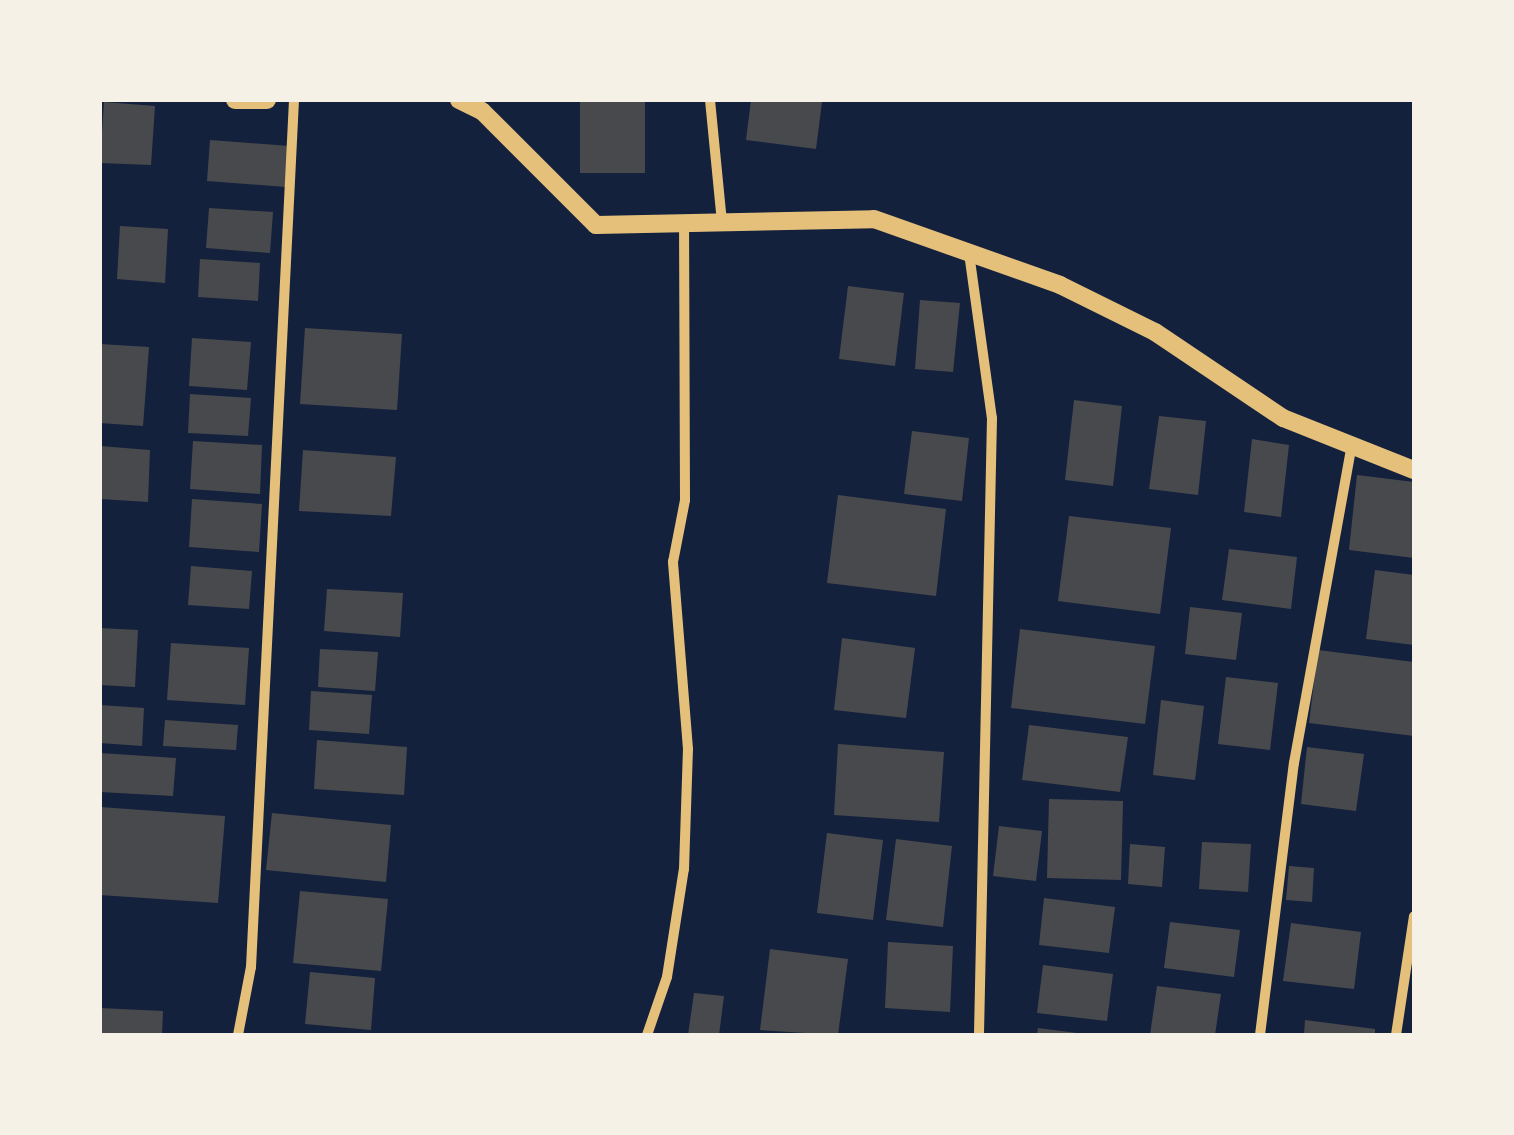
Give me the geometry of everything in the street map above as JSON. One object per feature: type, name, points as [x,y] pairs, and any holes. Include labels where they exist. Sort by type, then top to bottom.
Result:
[{"type":"street","points":[[235,100],[268,100]]},
{"type":"street","points":[[238,1035],[251,967],[294,100]]},
{"type":"street","points":[[460,100],[481,106],[596,225],[684,227],[722,222],[874,218],[968,250],[1155,332],[1283,418],[1414,470]]},
{"type":"street","points":[[710,100],[722,222]]},
{"type":"street","points":[[647,1035],[667,977],[684,869],[688,749],[674,562],[684,500],[684,227]]},
{"type":"street","points":[[968,250],[992,418],[978,1035]]},
{"type":"street","points":[[1260,1035],[1294,762],[1351,448]]},
{"type":"street","points":[[1396,1035],[1414,916]]},
{"type":"building","points":[[580,100],[645,100],[645,173],[580,173]]},
{"type":"building","points":[[751,100],[822,102],[816,149],[746,140]]},
{"type":"building","points":[[104,102],[155,106],[151,165],[100,163]]},
{"type":"building","points":[[210,140],[289,146],[286,187],[207,181]]},
{"type":"building","points":[[209,208],[273,212],[270,253],[206,248]]},
{"type":"building","points":[[120,226],[168,229],[165,283],[117,279]]},
{"type":"building","points":[[200,259],[260,263],[258,301],[198,297]]},
{"type":"building","points":[[848,286],[904,293],[895,366],[839,359]]},
{"type":"building","points":[[920,300],[960,303],[953,372],[915,369]]},
{"type":"building","points":[[305,328],[402,334],[397,410],[300,404]]},
{"type":"building","points":[[192,338],[251,342],[247,390],[189,386]]},
{"type":"building","points":[[100,344],[149,347],[143,426],[100,423]]},
{"type":"building","points":[[190,394],[251,398],[248,436],[188,433]]},
{"type":"building","points":[[1074,400],[1122,406],[1113,486],[1065,480]]},
{"type":"building","points":[[1159,416],[1206,421],[1198,495],[1149,489]]},
{"type":"building","points":[[912,431],[969,438],[962,501],[904,494]]},
{"type":"building","points":[[1252,439],[1289,445],[1281,517],[1244,512]]},
{"type":"building","points":[[193,441],[262,445],[260,494],[190,489]]},
{"type":"building","points":[[100,446],[150,450],[148,502],[100,499]]},
{"type":"building","points":[[303,450],[396,457],[391,516],[299,511]]},
{"type":"building","points":[[1357,475],[1414,482],[1414,558],[1349,550]]},
{"type":"building","points":[[838,495],[946,509],[936,596],[827,583]]},
{"type":"building","points":[[192,499],[262,504],[259,552],[189,547]]},
{"type":"building","points":[[1069,516],[1171,528],[1160,614],[1058,601]]},
{"type":"building","points":[[1229,549],[1297,557],[1291,609],[1222,600]]},
{"type":"building","points":[[191,566],[252,571],[249,609],[188,605]]},
{"type":"building","points":[[1375,570],[1414,575],[1414,645],[1366,639]]},
{"type":"building","points":[[327,589],[403,593],[400,637],[324,631]]},
{"type":"building","points":[[1190,607],[1242,613],[1236,660],[1185,654]]},
{"type":"building","points":[[100,628],[138,630],[135,687],[100,685]]},
{"type":"building","points":[[1020,629],[1155,646],[1145,724],[1011,708]]},
{"type":"building","points":[[842,638],[915,648],[906,718],[834,710]]},
{"type":"building","points":[[171,643],[249,648],[245,705],[167,700]]},
{"type":"building","points":[[320,649],[378,652],[375,691],[318,687]]},
{"type":"building","points":[[1318,650],[1414,662],[1414,736],[1309,723]]},
{"type":"building","points":[[1226,677],[1278,683],[1270,750],[1218,744]]},
{"type":"building","points":[[311,691],[372,695],[369,734],[309,730]]},
{"type":"building","points":[[1161,700],[1204,706],[1195,780],[1153,775]]},
{"type":"building","points":[[100,705],[144,708],[142,746],[100,743]]},
{"type":"building","points":[[165,720],[238,725],[236,750],[163,746]]},
{"type":"building","points":[[1029,725],[1128,737],[1120,792],[1022,780]]},
{"type":"building","points":[[317,740],[407,747],[404,795],[314,789]]},
{"type":"building","points":[[838,744],[944,752],[939,822],[834,815]]},
{"type":"building","points":[[1307,747],[1364,754],[1356,811],[1301,804]]},
{"type":"building","points":[[100,753],[176,758],[173,796],[100,792]]},
{"type":"building","points":[[1049,799],[1123,801],[1121,880],[1047,878]]},
{"type":"building","points":[[100,807],[225,816],[218,903],[100,895]]},
{"type":"building","points":[[272,813],[391,825],[386,882],[266,870]]},
{"type":"building","points":[[999,826],[1042,831],[1036,881],[993,876]]},
{"type":"building","points":[[827,833],[883,840],[873,920],[817,913]]},
{"type":"building","points":[[896,839],[952,846],[943,927],[886,920]]},
{"type":"building","points":[[1202,842],[1251,844],[1248,892],[1199,889]]},
{"type":"building","points":[[1130,844],[1165,847],[1162,887],[1128,884]]},
{"type":"building","points":[[1289,866],[1314,868],[1312,902],[1286,900]]},
{"type":"building","points":[[300,891],[388,899],[381,971],[293,963]]},
{"type":"building","points":[[1044,898],[1115,907],[1109,953],[1039,945]]},
{"type":"building","points":[[1170,922],[1240,930],[1234,977],[1164,968]]},
{"type":"building","points":[[1291,923],[1361,932],[1354,989],[1283,981]]},
{"type":"building","points":[[888,942],[953,946],[950,1012],[885,1008]]},
{"type":"building","points":[[770,949],[848,959],[838,1035],[760,1030]]},
{"type":"building","points":[[1043,965],[1113,974],[1107,1021],[1037,1013]]},
{"type":"building","points":[[310,972],[375,978],[371,1030],[305,1024]]},
{"type":"building","points":[[1157,986],[1221,994],[1215,1035],[1150,1035]]},
{"type":"building","points":[[694,993],[724,996],[719,1035],[688,1035]]},
{"type":"building","points":[[100,1008],[163,1011],[162,1035],[100,1035]]},
{"type":"building","points":[[1305,1020],[1375,1029],[1375,1035],[1304,1035]]},
{"type":"building","points":[[1038,1028],[1077,1033],[1077,1035],[1037,1035]]}]
